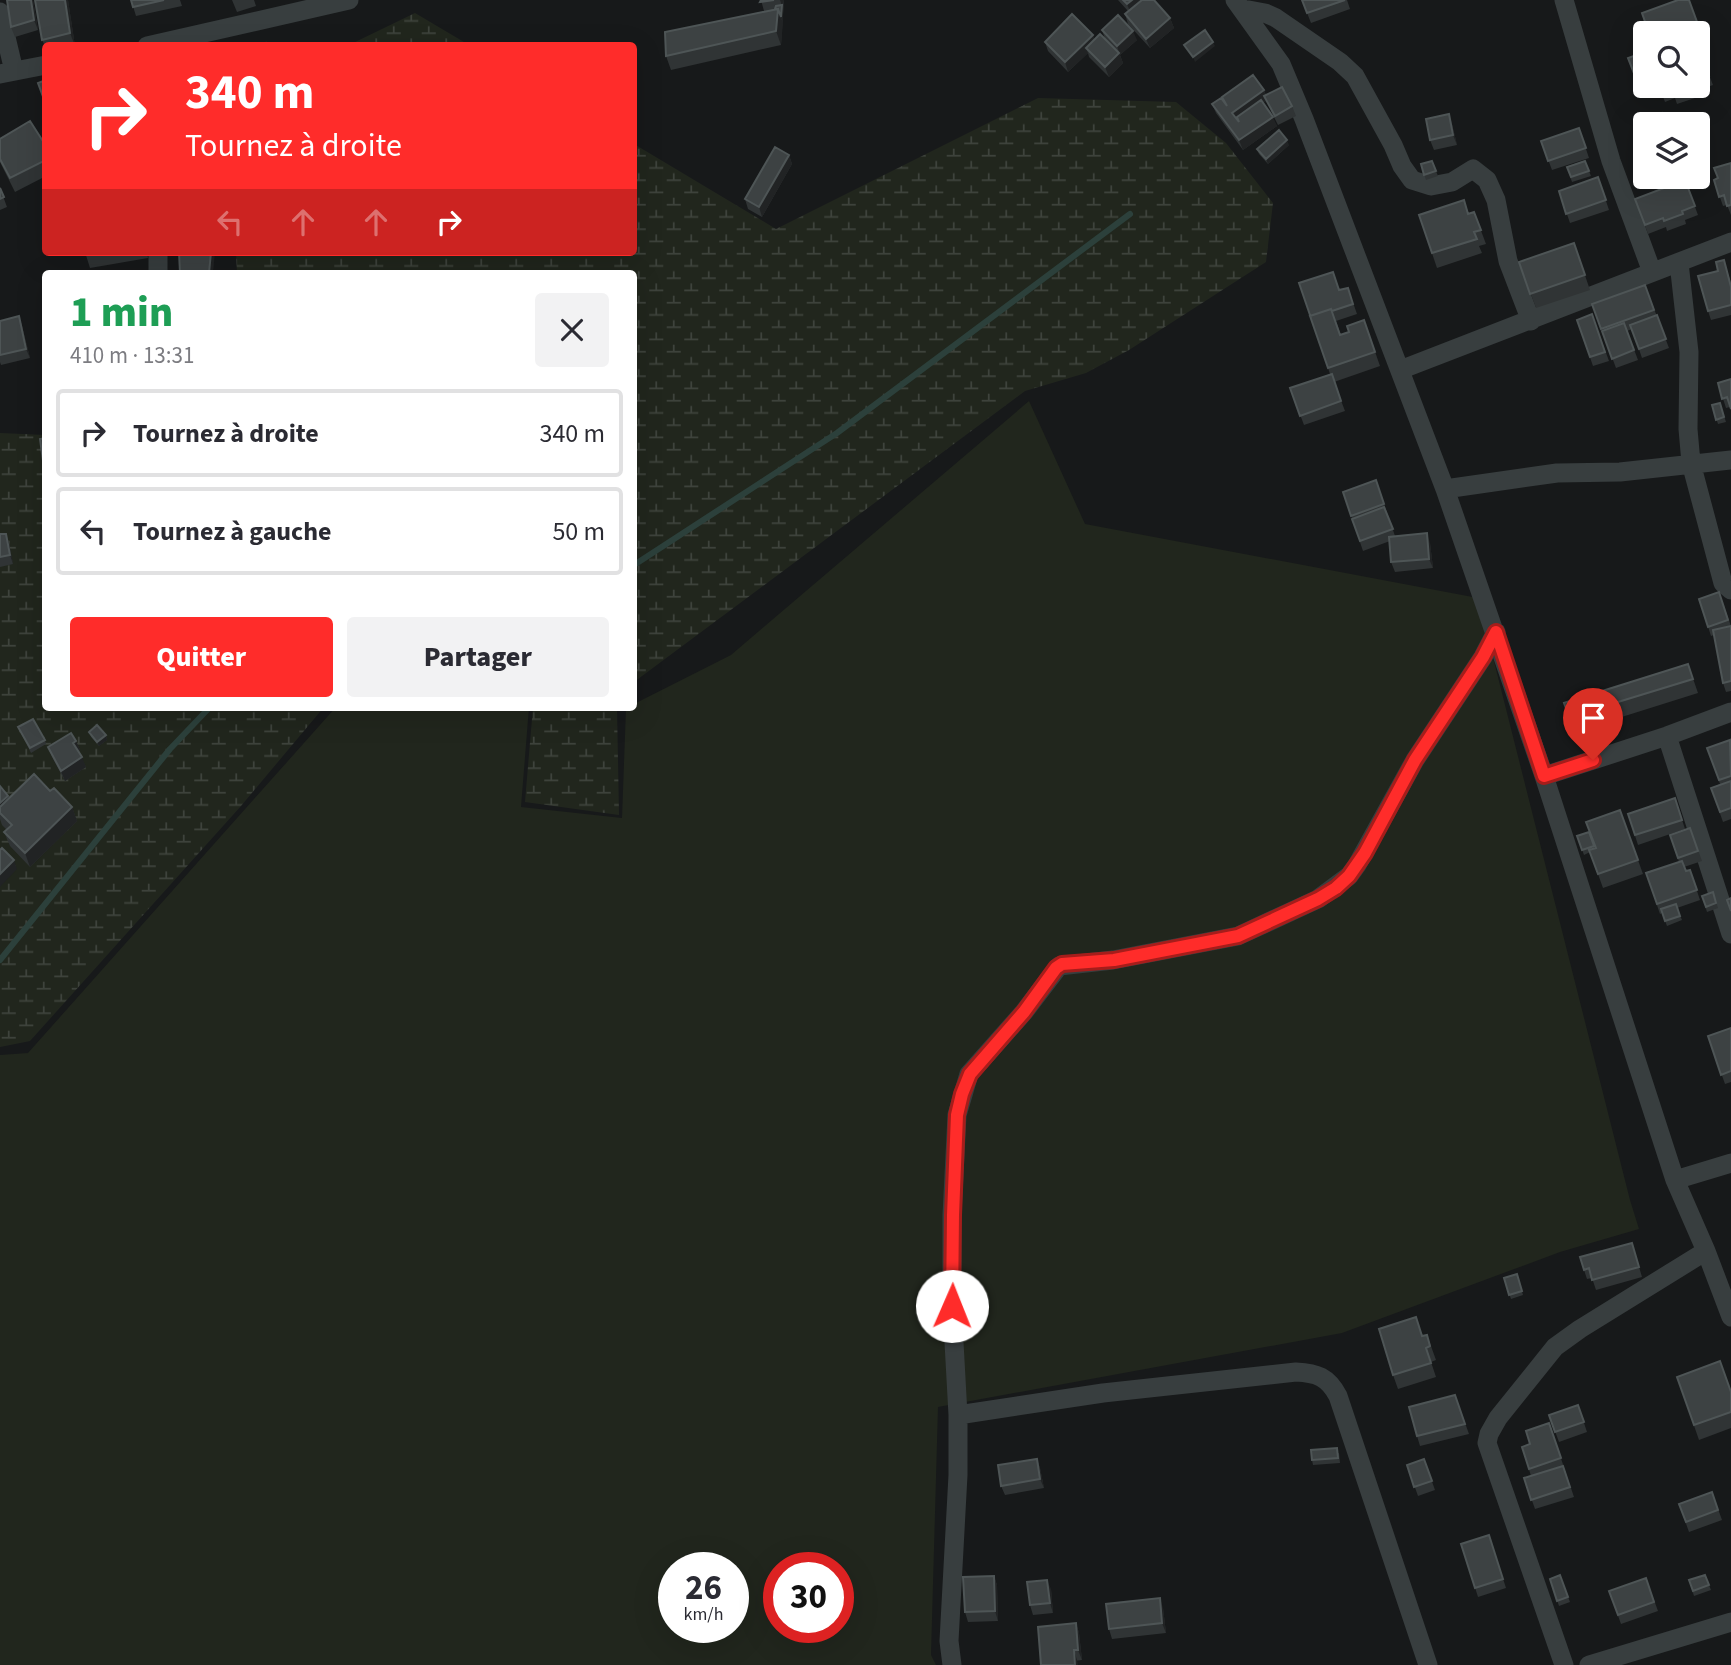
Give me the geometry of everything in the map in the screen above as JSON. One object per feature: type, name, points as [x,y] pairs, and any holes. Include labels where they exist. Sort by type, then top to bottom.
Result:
[{"type":"street","points":[[178,42],[315,4],[349,0]]},
{"type":"street","points":[[1564,0],[1611,161],[1652,272]]},
{"type":"street","points":[[1239,4],[1276,18],[1340,62],[1355,76],[1412,180],[1431,186],[1452,182],[1473,169],[1487,180],[1496,200],[1508,261],[1531,321]]},
{"type":"street","points":[[1239,4],[1281,64],[1445,489],[1544,776],[1675,1180],[1731,1315]]},
{"type":"street","points":[[0,12],[7,72],[42,66]]},
{"type":"street","points":[[1400,370],[1731,242]]},
{"type":"street","points":[[1679,262],[1689,352],[1688,417],[1691,463],[1723,583],[1731,590]]},
{"type":"street","points":[[1445,489],[1557,473],[1620,472],[1731,460]]},
{"type":"street","points":[[953,1665],[950,1641],[958,1475],[958,1415],[952,1306],[953,1215],[957,1115],[970,1074],[1024,1012],[1059,965],[1114,960],[1238,936],[1336,888],[1349,876],[1362,857],[1415,760],[1483,657],[1496,632]]},
{"type":"street","points":[[1544,776],[1731,712]]},
{"type":"street","points":[[1667,736],[1731,934]]},
{"type":"street","points":[[1675,1180],[1731,1163]]},
{"type":"street","points":[[1564,1665],[1487,1443],[1489,1434],[1498,1418],[1555,1347],[1706,1251]]},
{"type":"street","points":[[958,1415],[1103,1393],[1296,1372],[1326,1378],[1338,1395],[1427,1665]]},
{"type":"street","points":[[1589,1665],[1731,1622]]},
{"type":"green space","points":[[415,13],[464,42],[355,42]]},
{"type":"green space","points":[[1038,98],[1176,102],[1226,143],[1273,203],[1266,262],[1129,350],[1086,373],[1025,391],[637,680],[637,270],[237,270],[236,256],[637,256],[637,146],[776,229]]},
{"type":"green space","points":[[1029,401],[1085,524],[1478,598],[1639,1229],[1560,1252],[1342,1333],[938,1407],[931,1655],[936,1665],[0,1665],[0,1055],[28,1053],[332,711],[529,711],[521,807],[622,818],[626,711],[637,711],[637,702],[731,655]]},
{"type":"green space","points":[[0,433],[42,435],[42,711],[321,711],[241,806],[30,1041],[0,1047]]},
{"type":"green space","points":[[533,711],[617,711],[619,815],[525,802]]},
{"type":"building","points":[[7,0],[31,0],[34,20],[11,27]]},
{"type":"building","points":[[35,0],[65,0],[70,33],[42,40]]},
{"type":"building","points":[[131,0],[164,0],[133,7]]},
{"type":"building","points":[[1142,0],[1154,0],[1170,18],[1146,39],[1125,14]]},
{"type":"building","points":[[1302,0],[1345,0],[1307,13]]},
{"type":"building","points":[[1678,0],[1689,0],[1697,21],[1645,21],[1642,13]]},
{"type":"building","points":[[782,5],[781,17],[778,9],[775,9],[776,6]]},
{"type":"building","points":[[778,9],[776,31],[666,56],[665,32]]},
{"type":"building","points":[[1072,14],[1093,35],[1065,62],[1045,42]]},
{"type":"building","points":[[1118,15],[1133,31],[1117,46],[1102,30]]},
{"type":"building","points":[[1205,30],[1213,42],[1193,57],[1184,45]]},
{"type":"building","points":[[1100,34],[1119,53],[1105,67],[1086,48]]},
{"type":"building","points":[[1633,56],[1633,71],[1628,58]]},
{"type":"building","points":[[1253,75],[1264,90],[1232,113],[1239,122],[1237,117],[1261,100],[1273,117],[1239,140],[1212,104],[1221,98],[1227,106],[1222,97]]},
{"type":"building","points":[[1282,87],[1292,106],[1275,116],[1264,96]]},
{"type":"building","points":[[1449,114],[1453,135],[1430,140],[1426,119]]},
{"type":"building","points":[[30,121],[42,140],[42,162],[10,178],[0,159],[0,139]]},
{"type":"building","points":[[1579,128],[1586,148],[1548,161],[1541,141]]},
{"type":"building","points":[[1279,130],[1287,140],[1266,159],[1257,149]]},
{"type":"building","points":[[775,147],[789,155],[759,207],[745,199]]},
{"type":"building","points":[[1432,161],[1436,171],[1424,175],[1421,164]]},
{"type":"building","points":[[1585,161],[1589,171],[1571,177],[1567,167]]},
{"type":"building","points":[[1731,163],[1731,205],[1727,206],[1724,195],[1719,197],[1714,180],[1718,178],[1714,168]]},
{"type":"building","points":[[1598,177],[1606,200],[1566,214],[1559,191]]},
{"type":"building","points":[[1661,189],[1688,189],[1695,206],[1682,211],[1683,214],[1645,225],[1635,199]]},
{"type":"building","points":[[1464,200],[1468,214],[1474,212],[1481,230],[1474,232],[1477,239],[1432,253],[1419,215]]},
{"type":"building","points":[[1574,243],[1585,275],[1530,294],[1519,262]]},
{"type":"building","points":[[179,256],[211,256],[209,270],[180,270]]},
{"type":"building","points":[[1724,260],[1731,287],[1731,305],[1708,311],[1698,276],[1718,271],[1716,262]]},
{"type":"building","points":[[1333,272],[1339,290],[1348,288],[1353,304],[1310,316],[1299,283]]},
{"type":"building","points":[[1645,285],[1654,310],[1601,329],[1592,304]]},
{"type":"building","points":[[1331,309],[1340,335],[1349,332],[1347,326],[1364,320],[1375,352],[1328,368],[1310,316]]},
{"type":"building","points":[[1592,314],[1605,352],[1590,357],[1577,320]]},
{"type":"building","points":[[1657,315],[1666,339],[1639,349],[1630,325]]},
{"type":"building","points":[[19,316],[26,349],[0,355],[0,321]]},
{"type":"building","points":[[1624,323],[1634,350],[1612,359],[1602,331]]},
{"type":"building","points":[[1332,374],[1341,401],[1300,416],[1290,388]]},
{"type":"building","points":[[1731,379],[1731,409],[1727,397],[1722,399],[1718,383]]},
{"type":"building","points":[[1720,403],[1724,417],[1716,420],[1712,405]]},
{"type":"building","points":[[1376,480],[1384,504],[1351,516],[1343,492]]},
{"type":"building","points":[[1384,507],[1393,529],[1360,541],[1352,519]]},
{"type":"building","points":[[1427,533],[1429,559],[1391,562],[1389,537]]},
{"type":"building","points":[[0,534],[6,534],[10,555],[0,557]]},
{"type":"building","points":[[1719,592],[1728,620],[1708,627],[1699,599]]},
{"type":"building","points":[[1731,626],[1731,681],[1723,683],[1713,630]]},
{"type":"building","points":[[1688,664],[1693,679],[1569,717],[1564,703]]},
{"type":"building","points":[[33,719],[45,740],[30,748],[18,727]]},
{"type":"building","points":[[97,725],[106,735],[97,742],[89,732]]},
{"type":"building","points":[[71,733],[76,741],[73,743],[82,757],[61,771],[48,747]]},
{"type":"building","points":[[1730,740],[1731,776],[1719,780],[1707,748]]},
{"type":"building","points":[[34,774],[50,791],[54,788],[72,807],[25,853],[4,832],[12,825],[0,813],[0,807]]},
{"type":"building","points":[[1731,781],[1731,808],[1720,812],[1711,788]]},
{"type":"building","points":[[0,786],[8,796],[0,803]]},
{"type":"building","points":[[1675,798],[1682,820],[1635,835],[1628,814]]},
{"type":"building","points":[[1620,810],[1638,860],[1598,874],[1589,850],[1596,848],[1586,822]]},
{"type":"building","points":[[1690,828],[1698,851],[1678,858],[1670,835]]},
{"type":"building","points":[[1589,832],[1594,846],[1582,850],[1577,836]]},
{"type":"building","points":[[2,848],[14,860],[0,874],[0,850]]},
{"type":"building","points":[[1682,861],[1686,871],[1690,870],[1697,890],[1657,904],[1646,873]]},
{"type":"building","points":[[1713,892],[1716,903],[1706,907],[1702,896]]},
{"type":"building","points":[[1676,904],[1680,916],[1665,921],[1661,909]]},
{"type":"building","points":[[1731,1028],[1731,1071],[1721,1075],[1708,1036]]},
{"type":"building","points":[[1632,1243],[1639,1267],[1592,1280],[1589,1268],[1584,1270],[1580,1257]]},
{"type":"building","points":[[1517,1274],[1522,1291],[1509,1295],[1504,1278]]},
{"type":"building","points":[[1416,1317],[1422,1336],[1427,1335],[1430,1346],[1426,1348],[1431,1363],[1393,1375],[1379,1329]]},
{"type":"building","points":[[1720,1361],[1731,1392],[1731,1412],[1694,1425],[1677,1377]]},
{"type":"building","points":[[1455,1395],[1465,1424],[1417,1436],[1409,1407]]},
{"type":"building","points":[[1578,1405],[1584,1422],[1555,1432],[1549,1415]]},
{"type":"building","points":[[1549,1423],[1561,1458],[1529,1469],[1522,1447],[1530,1444],[1526,1431]]},
{"type":"building","points":[[1337,1448],[1338,1458],[1312,1460],[1311,1450]]},
{"type":"building","points":[[1037,1459],[1040,1479],[1001,1486],[998,1465]]},
{"type":"building","points":[[1424,1459],[1432,1481],[1414,1487],[1407,1465]]},
{"type":"building","points":[[1563,1466],[1570,1487],[1531,1500],[1524,1478]]},
{"type":"building","points":[[1712,1492],[1718,1510],[1686,1522],[1679,1504]]},
{"type":"building","points":[[1489,1535],[1503,1579],[1475,1588],[1461,1544]]},
{"type":"building","points":[[1560,1575],[1568,1597],[1557,1601],[1550,1579]]},
{"type":"building","points":[[1705,1575],[1709,1585],[1693,1591],[1689,1580]]},
{"type":"building","points":[[994,1576],[995,1611],[965,1612],[963,1577]]},
{"type":"building","points":[[1646,1578],[1654,1602],[1618,1615],[1609,1591]]},
{"type":"building","points":[[1047,1580],[1050,1603],[1030,1605],[1027,1582]]},
{"type":"building","points":[[1160,1598],[1162,1623],[1109,1629],[1106,1604]]},
{"type":"building","points":[[1076,1623],[1078,1650],[1074,1650],[1075,1665],[1041,1665],[1038,1627]]},
{"type":"waterway","points":[[637,563],[837,433],[1130,214]]},
{"type":"waterway","points":[[0,960],[170,749],[206,711]]},
{"type":"route","points":[[952,1306],[957,1115],[962,1094],[970,1074],[1037,996],[1056,968],[1062,964],[1114,960],[1238,936],[1254,931],[1336,888],[1349,876],[1365,853],[1415,760],[1483,657],[1496,632],[1544,776],[1593,760]]}]
